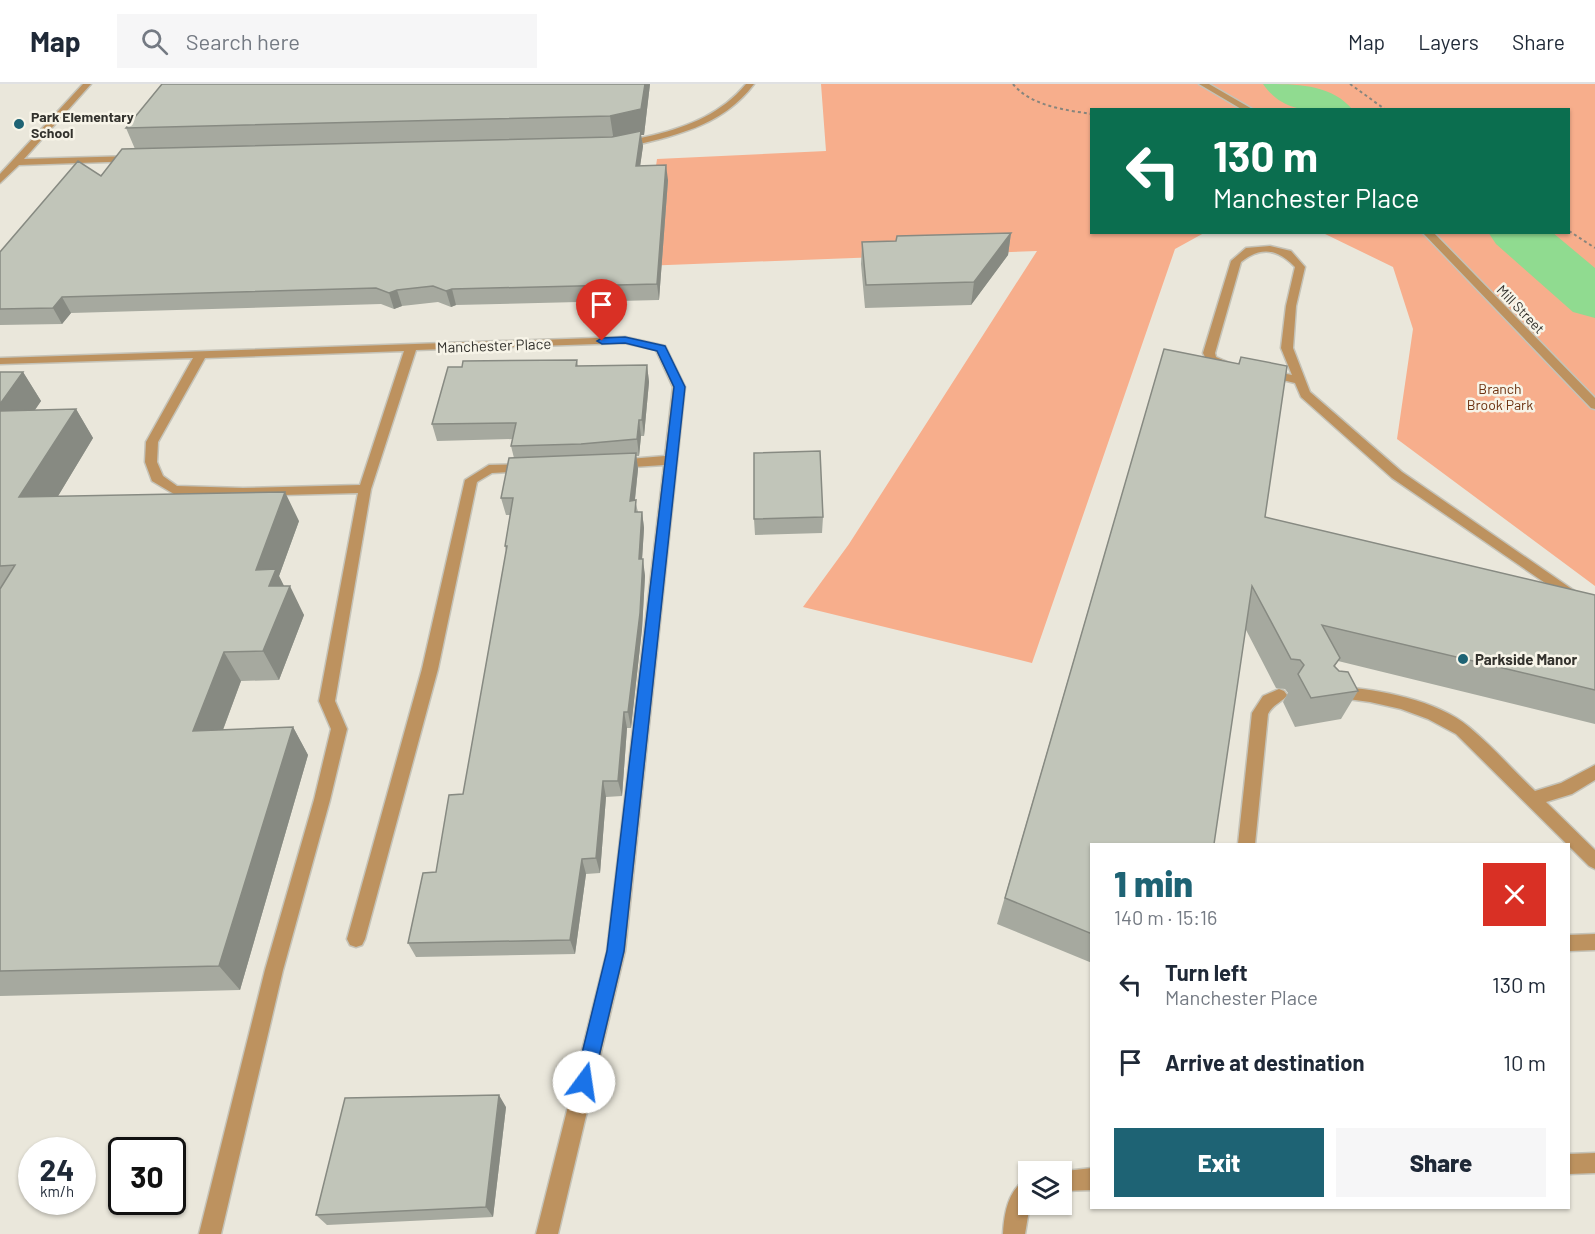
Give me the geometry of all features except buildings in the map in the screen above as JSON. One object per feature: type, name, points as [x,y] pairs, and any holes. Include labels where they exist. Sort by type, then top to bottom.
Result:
[{"type":"street","points":[[0,180],[87,84]]},
{"type":"street","points":[[614,147],[701,124],[734,105],[750,84]]},
{"type":"street","points":[[1203,84],[1246,108]]},
{"type":"street","points":[[18,162],[148,159]]},
{"type":"street","name":"Mill Street","points":[[1429,234],[1595,405]]},
{"type":"street","points":[[1299,380],[1211,359],[1209,353],[1236,261],[1250,250],[1270,249],[1287,253],[1300,267],[1287,348],[1305,394],[1397,476],[1595,612]]},
{"type":"street","name":"Manchester Place","points":[[0,361],[625,340],[662,348],[679,387],[616,951],[547,1234]]},
{"type":"street","points":[[210,1234],[274,970],[322,800],[339,729],[327,701],[365,489],[411,347]]},
{"type":"street","points":[[201,354],[152,442],[151,462],[157,478],[174,490],[243,492],[365,489]]},
{"type":"street","points":[[606,465],[671,460]]},
{"type":"street","points":[[356,939],[430,669],[471,480],[489,469],[548,468]]},
{"type":"street","points":[[1328,693],[1352,693],[1406,704],[1444,718],[1462,730],[1595,861]]},
{"type":"street","points":[[1246,843],[1260,713],[1269,700],[1279,695]]},
{"type":"street","points":[[1531,799],[1566,789],[1595,772]]},
{"type":"street","points":[[1570,943],[1595,942]]},
{"type":"street","points":[[1570,1164],[1595,1163]]},
{"type":"street","points":[[1072,1180],[1090,1179]]},
{"type":"street","points":[[1014,1234],[1018,1206]]},
{"type":"path","points":[[1013,84],[1017,91],[1056,108],[1090,114]]},
{"type":"path","points":[[1350,84],[1383,108]]},
{"type":"path","points":[[1570,232],[1595,248]]},
{"type":"green space","name":"Branch Brook Park","points":[[821,84],[1595,84],[1595,586],[1397,439],[1413,329],[1393,267],[1325,234],[1570,234],[1570,108],[1090,108],[1090,234],[1202,234],[1175,249],[1032,663],[803,607],[849,544],[1037,251],[642,266],[657,159],[826,151]]},
{"type":"waterway","points":[[1287,84],[1326,108]]},
{"type":"waterway","points":[[1518,234],[1595,299]]},
{"type":"place","name":"Park Elementary School","points":[[19,124]]},
{"type":"place","name":"Parkside Manor","points":[[1463,659]]},
{"type":"route","points":[[584,1082],[616,951],[679,387],[662,348],[625,340],[602,341]]}]
